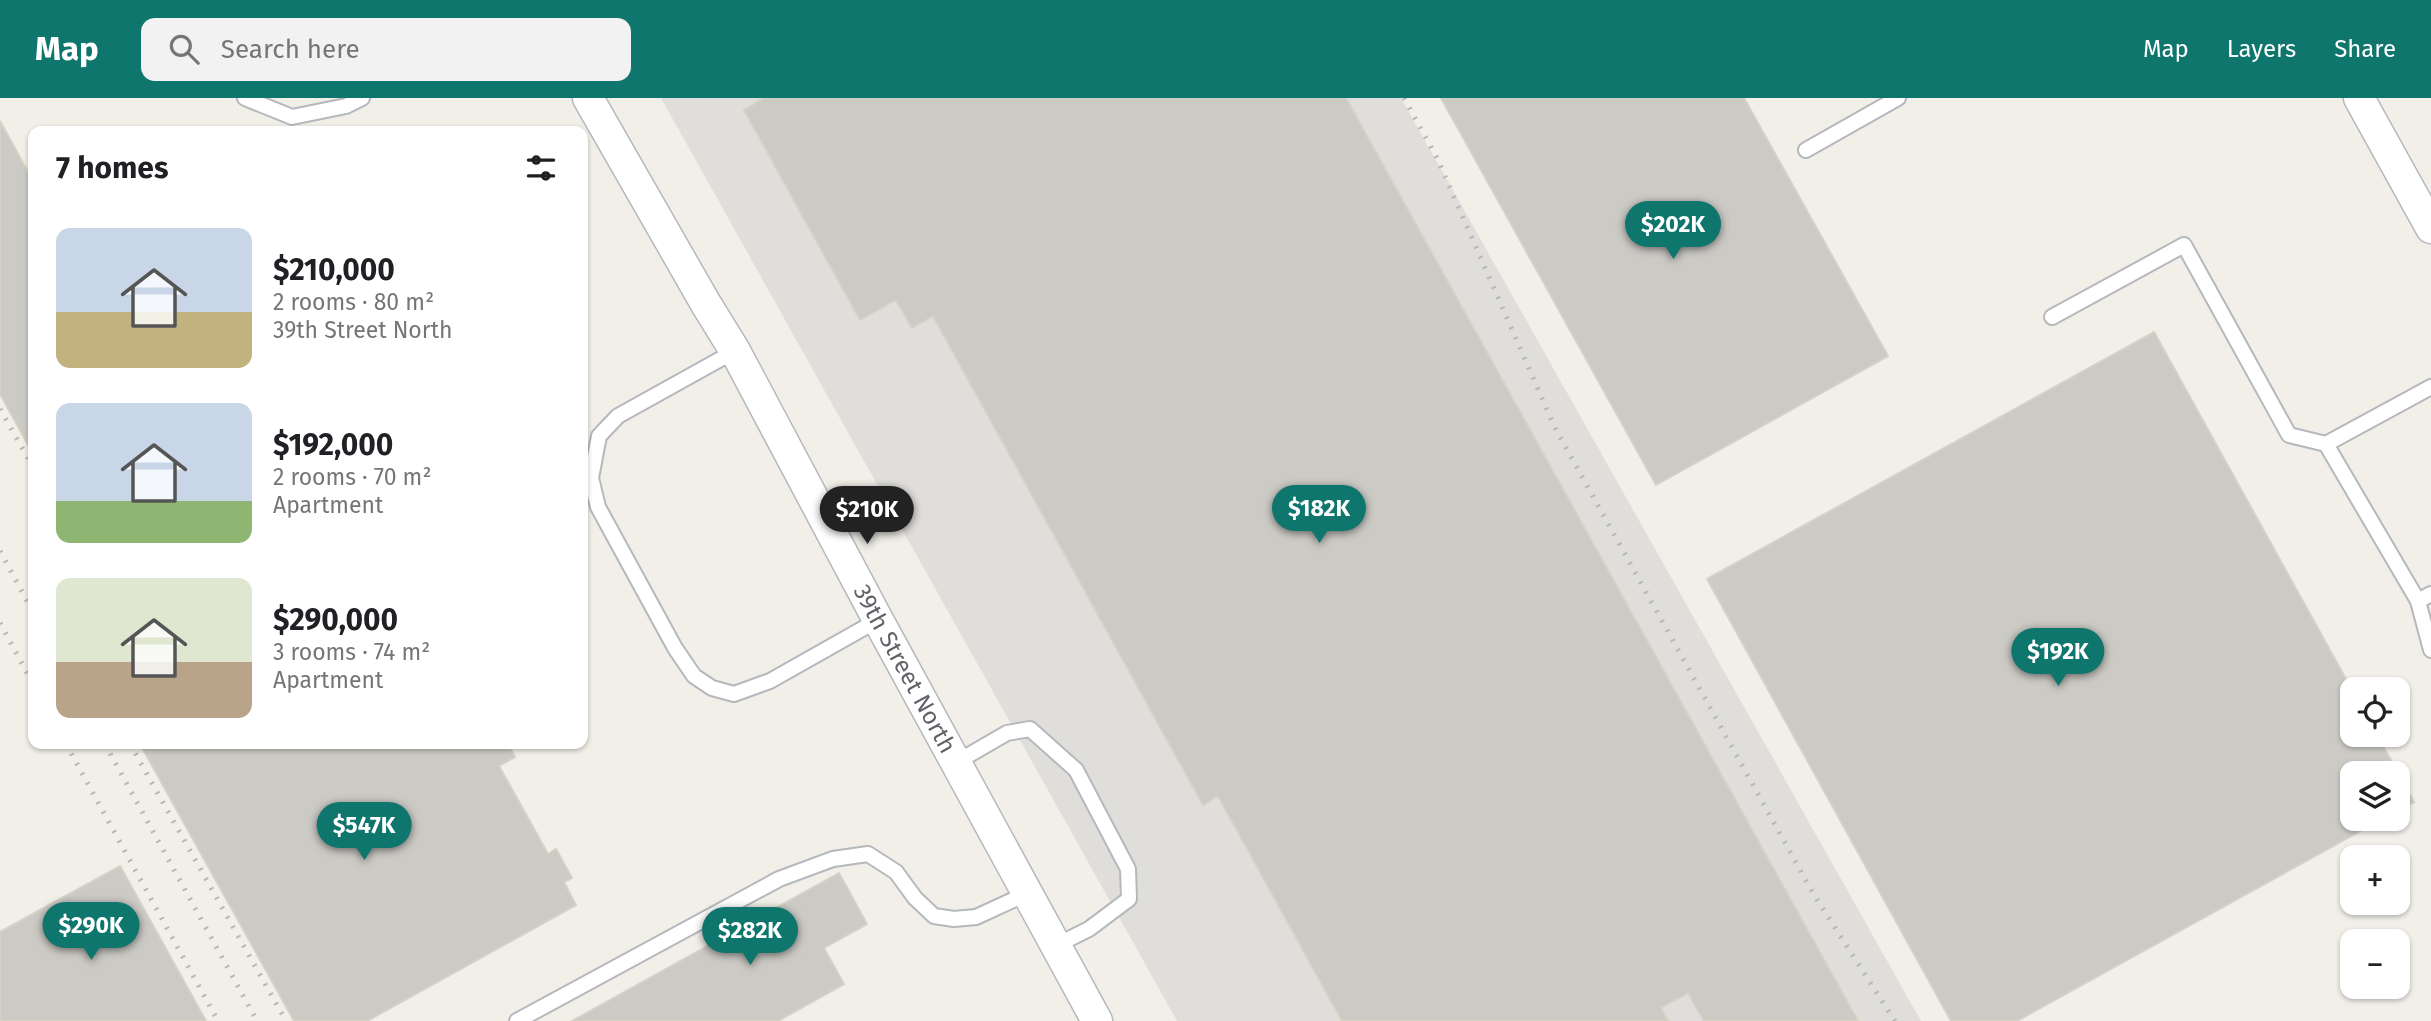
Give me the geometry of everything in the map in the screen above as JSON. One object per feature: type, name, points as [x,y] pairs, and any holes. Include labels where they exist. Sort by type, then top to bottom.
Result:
[{"type":"street","name":"39th Street North","points":[[588,98],[735,351],[955,763],[1097,1021]]},
{"type":"street","points":[[2359,98],[2431,228]]},
{"type":"lane","points":[[245,98],[292,117],[346,106],[362,98]]},
{"type":"lane","points":[[1807,150],[1898,98]]},
{"type":"lane","points":[[2052,317],[2184,245],[2289,435],[2326,444],[2431,387]]},
{"type":"lane","points":[[735,351],[618,416],[599,436],[591,478],[598,507],[675,648],[694,676],[712,688],[734,694],[770,681],[878,620]]},
{"type":"lane","points":[[2326,444],[2424,597],[2431,650]]},
{"type":"lane","points":[[955,763],[1007,733],[1030,729],[1076,771],[1128,869],[1129,899],[1089,929],[1055,946]]},
{"type":"lane","points":[[517,1021],[779,879],[833,859],[868,854],[896,872],[915,898],[934,916],[954,919],[976,917],[1026,894]]},
{"type":"shaded area","points":[[661,98],[1401,98],[1921,1021],[1177,1021]]},
{"type":"building","points":[[764,98],[1346,98],[1858,1021],[1704,1021],[1688,993],[1661,1008],[1668,1021],[1342,1021],[1218,796],[1203,805],[933,316],[912,328],[896,300],[860,320],[744,110]]},
{"type":"building","points":[[1441,98],[1744,98],[1888,356],[1656,485]]},
{"type":"building","points":[[0,121],[28,172],[28,445],[0,394]]},
{"type":"building","points":[[2154,332],[2345,677],[2340,677],[2340,747],[2384,747],[2391,761],[2340,761],[2340,831],[2360,831],[2017,1021],[1951,1021],[1707,579]]},
{"type":"building","points":[[143,749],[511,749],[515,757],[499,766],[548,854],[556,849],[572,878],[564,882],[576,905],[367,1021],[294,1021]]},
{"type":"building","points":[[120,866],[206,1021],[0,1021],[0,932]]},
{"type":"building","points":[[839,873],[867,924],[824,948],[844,984],[778,1021],[572,1021]]},
{"type":"railway","points":[[1404,98],[1437,158],[1555,428],[1814,895],[1895,1021]]},
{"type":"railway","points":[[0,409],[28,458]]},
{"type":"railway","points":[[0,551],[28,603]]},
{"type":"railway","points":[[0,623],[28,675]]},
{"type":"railway","points":[[69,749],[218,1021]]},
{"type":"railway","points":[[108,749],[257,1021]]},
{"type":"railway","points":[[133,749],[286,1021]]}]
